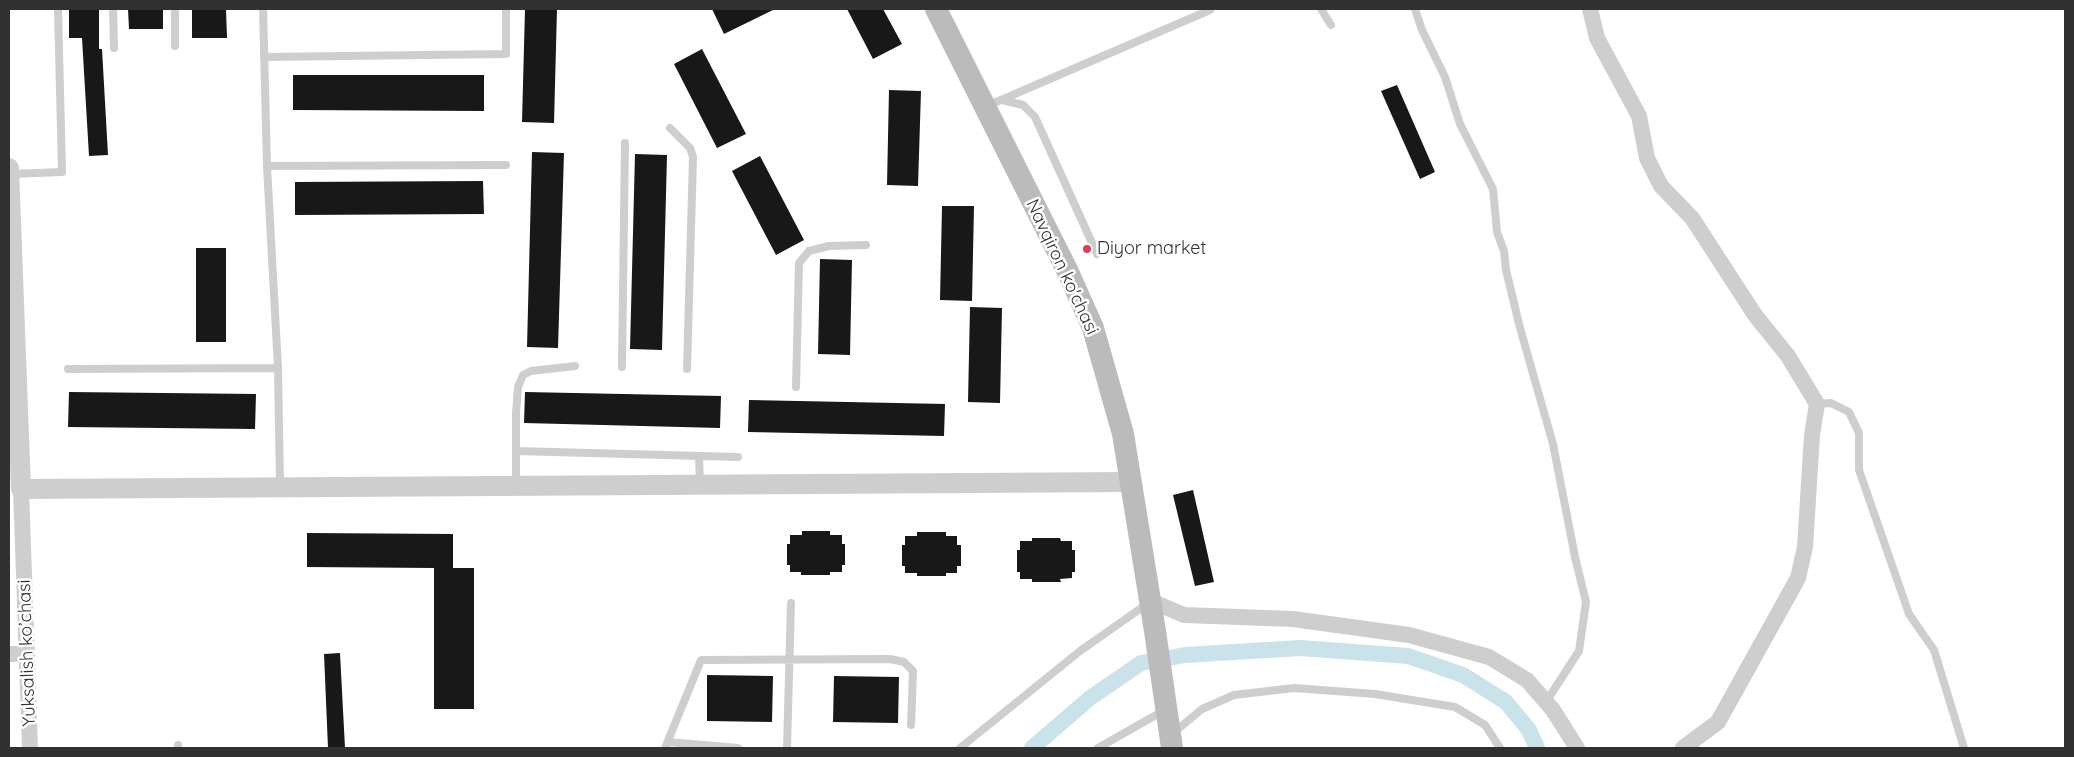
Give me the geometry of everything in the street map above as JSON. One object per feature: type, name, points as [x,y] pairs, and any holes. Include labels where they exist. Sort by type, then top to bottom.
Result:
[{"type":"main road","name":"Navqiron ko'chasi","points":[[936,9],[993,104],[1093,328],[1123,434],[1156,631],[1172,742]]},
{"type":"street","points":[[1590,9],[1598,38],[1639,116],[1647,158],[1661,186],[1692,218],[1755,315],[1788,356],[1818,404],[1812,435],[1805,547],[1798,578],[1718,722],[1683,748]]},
{"type":"street","name":"Yuksalish ko’chasi","points":[[9,168],[30,748]]},
{"type":"street","points":[[21,489],[1131,482]]},
{"type":"street","points":[[1151,601],[1184,615],[1293,619],[1409,635],[1490,657],[1527,680],[1546,702],[1577,748]]},
{"type":"street","points":[[9,654],[27,654]]},
{"type":"lane","points":[[9,174],[62,172],[58,9]]},
{"type":"lane","points":[[114,9],[114,48]]},
{"type":"lane","points":[[175,9],[176,46]]},
{"type":"lane","points":[[263,9],[267,166],[278,368],[280,487]]},
{"type":"lane","points":[[264,57],[506,54],[506,9]]},
{"type":"lane","points":[[1321,9],[1331,25]]},
{"type":"lane","points":[[1414,9],[1445,77],[1460,124],[1493,189],[1497,232],[1504,251],[1506,270],[1520,328],[1553,444],[1575,557],[1586,602],[1579,651],[1546,702]]},
{"type":"lane","points":[[993,104],[1210,10]]},
{"type":"lane","points":[[993,104],[1023,104],[1035,117],[1097,254]]},
{"type":"lane","points":[[670,128],[690,148],[693,157],[687,369]]},
{"type":"lane","points":[[622,367],[625,143]]},
{"type":"lane","points":[[267,166],[506,165]]},
{"type":"lane","points":[[796,387],[799,263],[809,251],[829,246],[866,245]]},
{"type":"lane","points":[[516,486],[518,387],[523,375],[531,371],[575,366]]},
{"type":"lane","points":[[68,369],[278,368]]},
{"type":"lane","points":[[1818,404],[1831,403],[1849,412],[1859,433],[1859,470],[1909,614],[1934,650],[1964,748]]},
{"type":"lane","points":[[516,451],[738,457]]},
{"type":"lane","points":[[699,456],[700,485]]},
{"type":"lane","points":[[960,748],[1080,651],[1151,601]]},
{"type":"lane","points":[[787,748],[791,603]]},
{"type":"lane","points":[[738,748],[666,745],[702,660],[890,659],[904,662],[913,671],[911,725]]},
{"type":"lane","points":[[1172,742],[1202,710],[1234,695],[1294,688],[1375,694],[1455,707],[1486,725],[1500,748]]},
{"type":"lane","points":[[1098,748],[1167,708]]},
{"type":"building","points":[[69,9],[99,9],[99,49],[102,49],[108,155],[89,156],[82,38],[69,38]]},
{"type":"building","points":[[128,9],[163,9],[163,29],[129,29]]},
{"type":"building","points":[[192,9],[226,9],[227,38],[192,38]]},
{"type":"building","points":[[525,9],[557,9],[554,123],[522,122]]},
{"type":"building","points":[[712,9],[775,9],[724,34]]},
{"type":"building","points":[[847,9],[883,9],[902,44],[873,59]]},
{"type":"building","points":[[702,49],[746,134],[717,148],[674,64]]},
{"type":"building","points":[[293,75],[484,75],[484,111],[293,110]]},
{"type":"building","points":[[1397,85],[1435,172],[1420,179],[1381,91]]},
{"type":"building","points":[[889,90],[921,91],[918,186],[887,185]]},
{"type":"building","points":[[532,152],[564,153],[558,348],[527,347]]},
{"type":"building","points":[[635,154],[667,155],[662,350],[630,349]]},
{"type":"building","points":[[760,156],[804,240],[776,255],[732,171]]},
{"type":"building","points":[[483,181],[484,214],[295,215],[295,182]]},
{"type":"building","points":[[942,206],[974,206],[972,301],[940,300]]},
{"type":"building","points":[[196,248],[226,248],[226,342],[196,342]]},
{"type":"building","points":[[820,259],[852,260],[850,355],[818,354]]},
{"type":"building","points":[[970,307],[1002,308],[1000,403],[968,402]]},
{"type":"building","points":[[69,392],[256,394],[255,429],[68,427]]},
{"type":"building","points":[[525,392],[721,396],[720,428],[524,423]]},
{"type":"building","points":[[749,400],[945,404],[944,436],[748,432]]},
{"type":"building","points":[[1193,490],[1214,582],[1195,586],[1173,495]]},
{"type":"building","points":[[802,531],[830,531],[830,535],[842,535],[842,544],[845,544],[845,565],[842,565],[842,572],[830,572],[830,575],[801,575],[801,572],[790,572],[790,565],[787,565],[787,544],[790,544],[790,535],[802,535]]},
{"type":"building","points":[[917,532],[946,532],[946,536],[957,536],[957,545],[961,545],[961,566],[957,566],[957,573],[946,573],[946,576],[917,576],[917,573],[905,573],[905,566],[902,566],[902,545],[905,545],[905,536],[917,536]]},
{"type":"building","points":[[307,533],[453,534],[453,568],[474,568],[474,709],[434,709],[434,568],[307,567]]},
{"type":"building","points":[[1032,538],[1060,538],[1061,541],[1072,541],[1072,550],[1075,550],[1075,572],[1072,572],[1072,578],[1060,579],[1061,582],[1032,582],[1032,579],[1020,579],[1020,572],[1017,572],[1017,550],[1020,550],[1020,541],[1032,541]]},
{"type":"building","points":[[340,653],[345,748],[328,748],[324,654]]},
{"type":"building","points":[[707,675],[773,676],[772,722],[707,721]]},
{"type":"building","points":[[834,676],[899,677],[898,723],[833,722]]},
{"type":"waterway","points":[[1032,748],[1090,698],[1141,663],[1185,655],[1300,648],[1408,656],[1463,675],[1506,702],[1529,730],[1537,748]]},
{"type":"place","name":"Diyor market","points":[[1087,249]]}]
